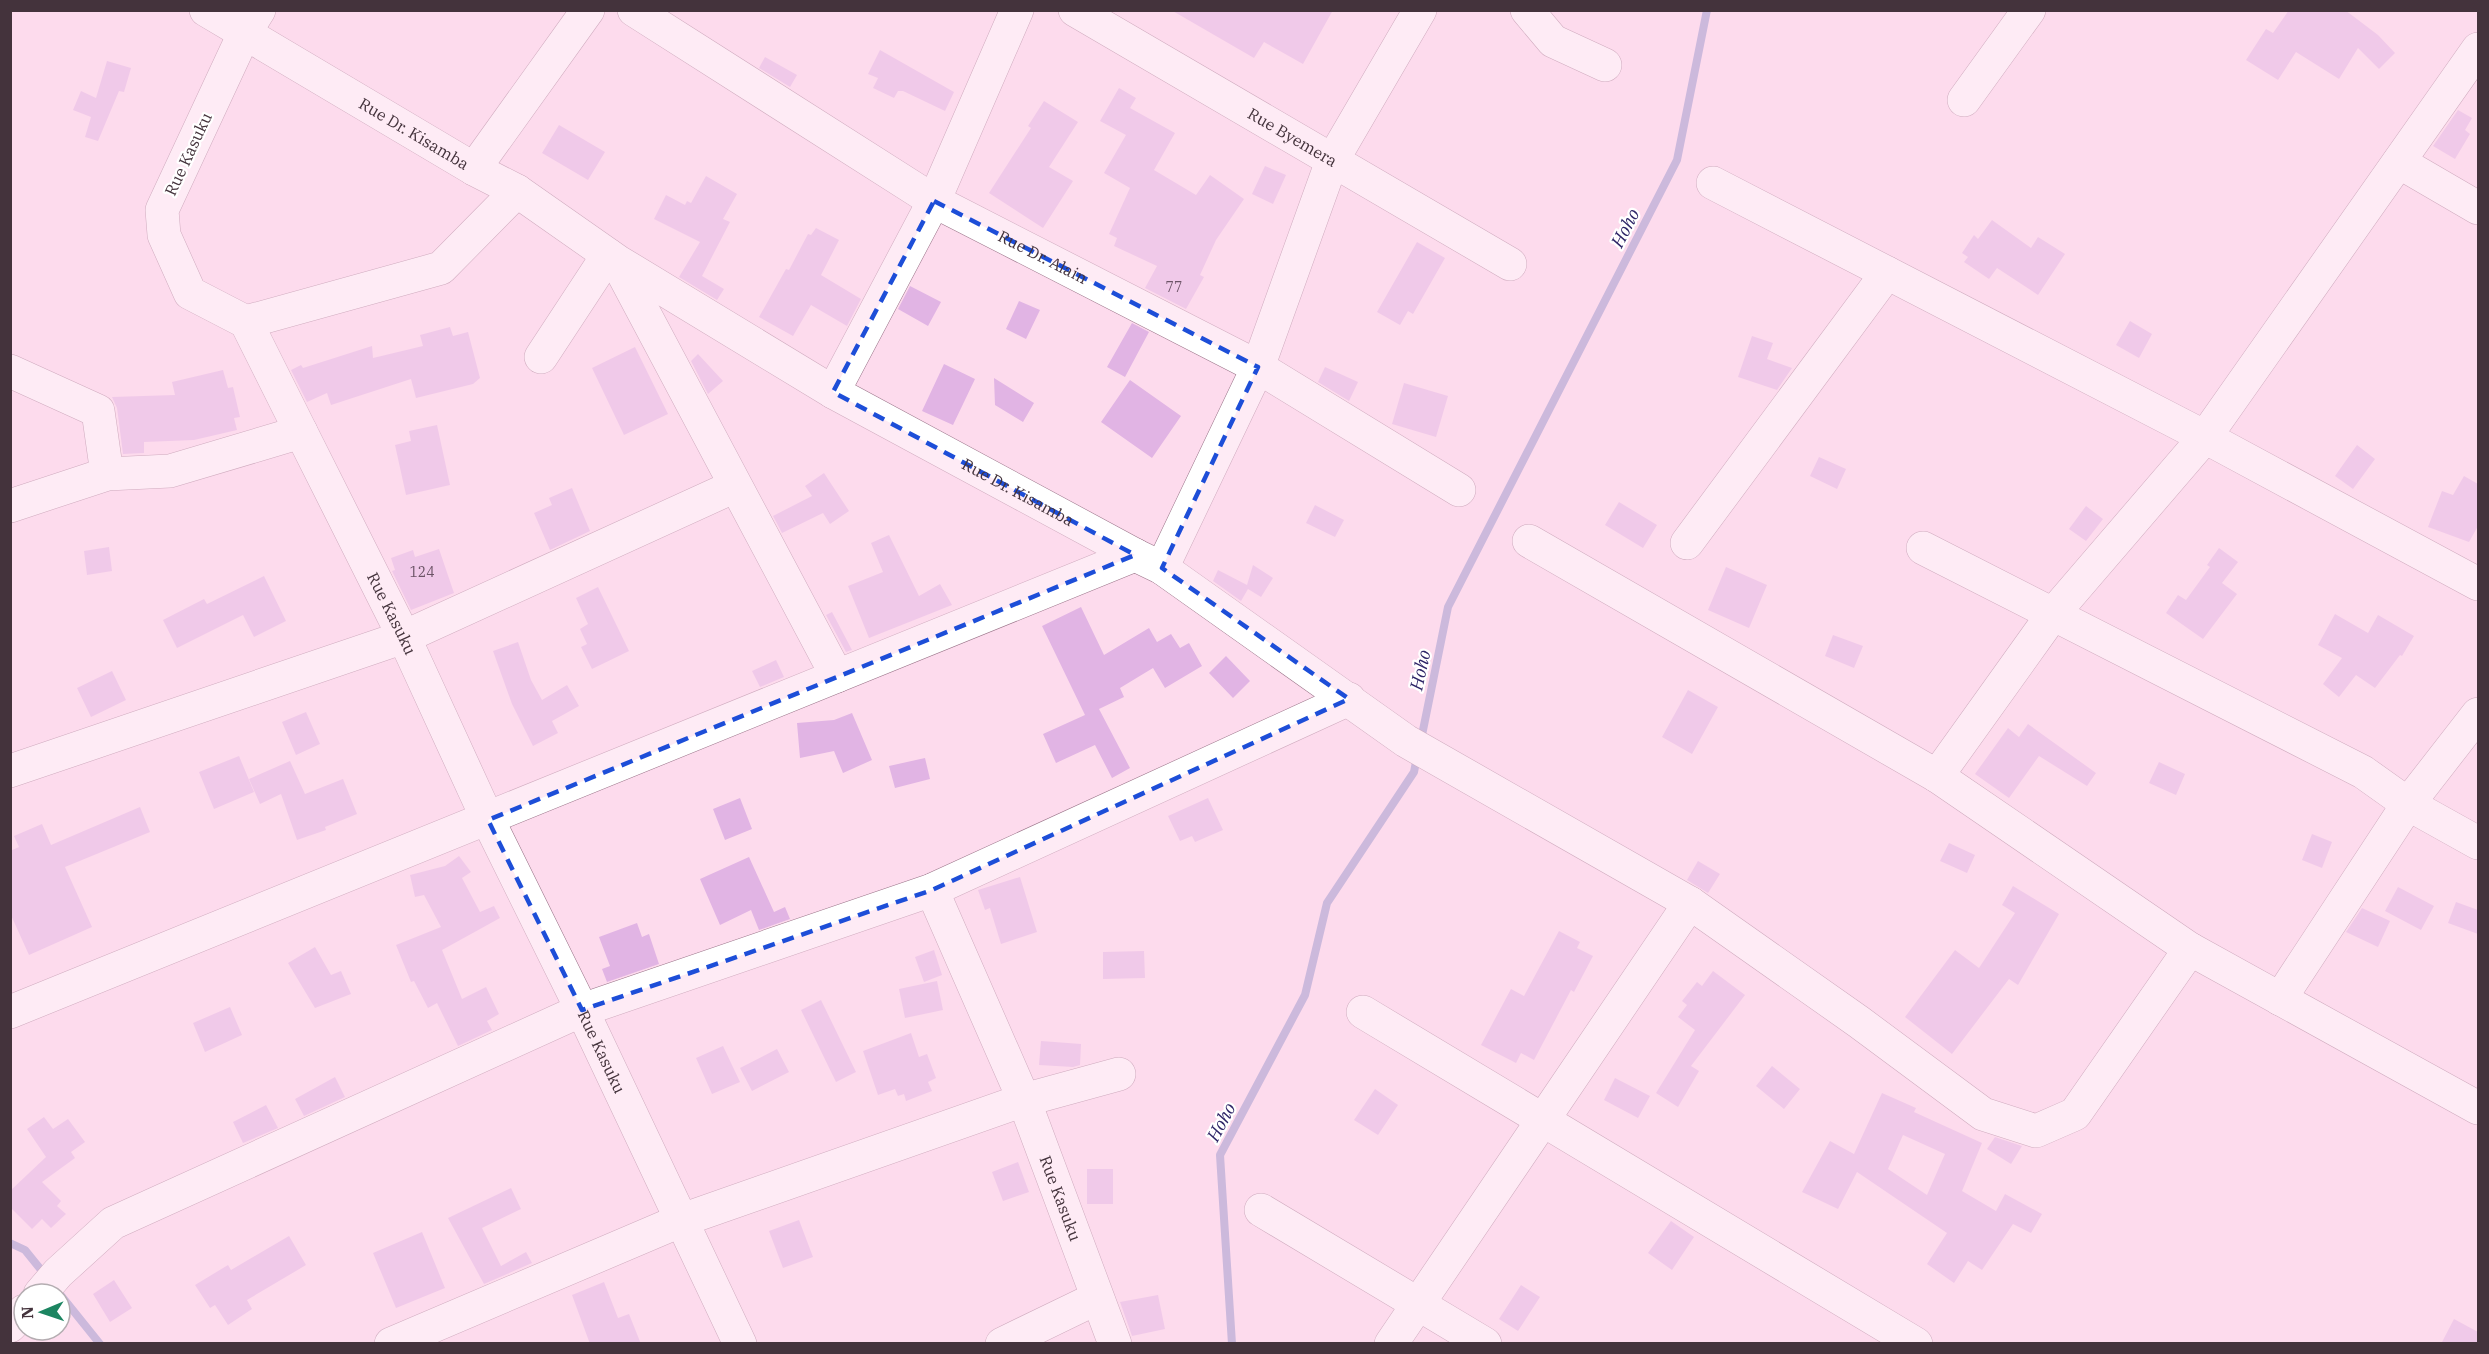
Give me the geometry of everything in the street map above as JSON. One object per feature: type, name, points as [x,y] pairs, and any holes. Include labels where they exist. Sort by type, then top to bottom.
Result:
[{"type":"street","name":"Rue Dr. Kisamba","points":[[206,10],[251,22],[474,169],[517,191],[612,258],[833,392],[1149,562],[1407,741],[1690,903],[1859,1022],[1983,1114],[2036,1131],[2075,1114],[2190,949]]},
{"type":"street","points":[[474,169],[588,10]]},
{"type":"street","name":"Rue Dr. Alain","points":[[634,10],[934,201],[1258,367],[1459,490]]},
{"type":"street","points":[[833,392],[934,201],[1017,10]]},
{"type":"street","name":"Rue Byemera","points":[[1075,10],[1510,264]]},
{"type":"street","points":[[10,1012],[488,820],[837,676],[1149,562],[1258,367],[1332,161],[1420,10]]},
{"type":"street","points":[[1527,10],[1553,41],[1605,65]]},
{"type":"street","points":[[1964,100],[2029,10]]},
{"type":"street","name":"Rue Kasuku","points":[[251,22],[162,210],[164,236],[190,293],[246,322],[404,637],[488,820],[582,1010],[740,1344]]},
{"type":"street","points":[[1937,776],[2053,614],[2205,437],[2478,49]]},
{"type":"street","points":[[2399,162],[2478,208]]},
{"type":"street","points":[[1713,183],[2205,437],[2478,584]]},
{"type":"street","points":[[246,322],[441,268],[517,191]]},
{"type":"street","name":"Rue Dr. Kisamba","points":[[612,258],[837,676]]},
{"type":"street","points":[[541,357],[612,258]]},
{"type":"street","points":[[1687,543],[1887,273]]},
{"type":"street","points":[[10,371],[98,411],[107,474]]},
{"type":"street","points":[[10,506],[107,474],[170,471],[302,432]]},
{"type":"street","points":[[10,771],[404,637],[735,486]]},
{"type":"street","points":[[1529,541],[1937,776],[2190,949],[2478,1108]]},
{"type":"street","points":[[1923,548],[2363,772],[2408,804],[2478,843]]},
{"type":"street","points":[[51,1282],[113,1223],[582,1010],[932,890],[1349,699]]},
{"type":"street","points":[[2280,999],[2408,804],[2478,714]]},
{"type":"street","name":"Rue Kasuku","points":[[932,890],[1024,1100],[1115,1344]]},
{"type":"street","points":[[1391,1344],[1690,903]]},
{"type":"street","points":[[1363,1012],[1916,1344]]},
{"type":"street","points":[[391,1344],[682,1220],[1024,1100],[1119,1074]]},
{"type":"street","points":[[1261,1210],[1485,1344]]},
{"type":"street","points":[[1002,1344],[1097,1298]]},
{"type":"highlighted area","points":[[934,201],[1258,367],[1162,568],[1349,699],[932,890],[582,1010],[488,820],[1135,555],[833,392]]},
{"type":"building","points":[[1171,10],[1333,10],[1303,64],[1264,42],[1254,58]]},
{"type":"building","points":[[2289,10],[2345,10],[2378,35],[2395,53],[2379,69],[2358,48],[2339,79],[2296,52],[2278,80],[2246,60],[2266,29],[2273,33]]},
{"type":"building","points":[[880,50],[954,92],[945,111],[903,91],[898,91],[894,98],[873,88],[878,78],[868,74]]},
{"type":"building","points":[[765,57],[797,75],[790,87],[759,68]]},
{"type":"building","points":[[107,61],[131,68],[124,92],[119,91],[98,141],[85,137],[91,117],[73,110],[81,91],[96,98]]},
{"type":"building","points":[[1119,88],[1136,98],[1130,108],[1175,133],[1154,170],[1196,195],[1210,175],[1244,199],[1216,240],[1200,275],[1204,277],[1186,309],[1145,288],[1157,266],[1114,246],[1117,238],[1109,234],[1130,188],[1104,173],[1126,135],[1100,121]]},
{"type":"building","points":[[1044,101],[1078,122],[1049,167],[1073,181],[1043,228],[989,193],[1031,128],[1028,126]]},
{"type":"building","points":[[2458,110],[2472,118],[2465,130],[2470,134],[2455,159],[2433,146]]},
{"type":"building","points":[[559,125],[605,152],[588,180],[542,153]]},
{"type":"building","points":[[1265,166],[1286,175],[1273,204],[1252,194]]},
{"type":"building","points":[[706,176],[737,194],[723,219],[730,222],[702,276],[724,289],[717,300],[679,277],[700,242],[654,219],[666,195],[685,205],[687,201],[691,203]]},
{"type":"building","points":[[1992,220],[2031,248],[2038,237],[2065,254],[2038,295],[1997,268],[1989,279],[1964,262],[1968,257],[1962,253],[1974,235],[1978,239]]},
{"type":"building","points":[[816,228],[839,240],[821,275],[861,299],[847,326],[811,305],[793,336],[759,317],[786,269],[789,270],[808,234],[811,235]]},
{"type":"building","points":[[1417,242],[1445,258],[1413,314],[1408,311],[1400,325],[1377,312]]},
{"type":"building","points":[[910,286],[941,302],[928,326],[898,309]]},
{"type":"building","points":[[1019,301],[1040,310],[1026,339],[1006,329]]},
{"type":"building","points":[[2130,321],[2152,334],[2139,358],[2116,345]]},
{"type":"building","points":[[1132,323],[1149,332],[1125,377],[1107,367]]},
{"type":"building","points":[[450,327],[453,336],[468,332],[480,378],[473,384],[416,398],[411,379],[331,405],[327,393],[307,402],[291,370],[301,365],[303,368],[372,346],[373,358],[423,346],[420,335]]},
{"type":"building","points":[[1752,336],[1773,343],[1767,359],[1792,368],[1777,390],[1738,377]]},
{"type":"building","points":[[635,347],[668,414],[624,435],[592,368]]},
{"type":"building","points":[[698,354],[723,381],[708,394],[691,361]]},
{"type":"building","points":[[944,364],[975,379],[953,425],[922,411]]},
{"type":"building","points":[[1325,367],[1358,382],[1349,401],[1318,382]]},
{"type":"building","points":[[223,370],[228,388],[233,387],[240,417],[234,418],[237,430],[194,440],[144,442],[144,453],[123,454],[117,408],[112,397],[175,395],[172,382]]},
{"type":"building","points":[[994,378],[1034,403],[1023,422],[995,405]]},
{"type":"building","points":[[1130,380],[1181,416],[1152,458],[1101,422]]},
{"type":"building","points":[[1404,383],[1448,396],[1436,437],[1392,424]]},
{"type":"building","points":[[437,425],[450,485],[406,495],[395,445],[411,441],[409,431]]},
{"type":"building","points":[[2357,445],[2375,459],[2353,489],[2335,476]]},
{"type":"building","points":[[1819,457],[1846,469],[1837,489],[1810,476]]},
{"type":"building","points":[[824,473],[849,511],[830,524],[823,513],[782,533],[773,516],[812,496],[805,486]]},
{"type":"building","points":[[2464,476],[2478,484],[2478,526],[2469,542],[2428,527],[2442,491],[2453,495]]},
{"type":"building","points":[[572,488],[590,531],[550,550],[534,513],[552,505],[549,498]]},
{"type":"building","points":[[1619,502],[1657,525],[1643,548],[1605,525]]},
{"type":"building","points":[[1315,505],[1344,520],[1335,537],[1306,523]]},
{"type":"building","points":[[2086,506],[2103,519],[2086,541],[2069,529]]},
{"type":"building","points":[[889,535],[919,596],[940,584],[952,605],[869,638],[848,586],[883,572],[871,543]]},
{"type":"building","points":[[109,547],[112,571],[87,575],[84,551]]},
{"type":"building","points":[[2219,548],[2238,562],[2222,583],[2237,594],[2203,639],[2166,613],[2178,595],[2186,600],[2210,567],[2207,565]]},
{"type":"building","points":[[439,549],[454,593],[411,610],[392,571],[395,570],[391,558],[413,550],[415,557]]},
{"type":"building","points":[[1253,565],[1273,578],[1261,597],[1248,589],[1241,601],[1213,581],[1218,570],[1247,585]]},
{"type":"building","points":[[1726,567],[1767,585],[1749,628],[1708,610]]},
{"type":"building","points":[[264,576],[286,621],[254,637],[243,615],[177,648],[163,620],[204,599],[207,604]]},
{"type":"building","points":[[598,587],[629,651],[592,669],[581,647],[587,644],[580,629],[588,624],[576,598]]},
{"type":"building","points":[[1081,607],[1104,655],[1149,628],[1157,642],[1171,634],[1180,648],[1189,643],[1202,666],[1165,688],[1153,668],[1120,688],[1124,697],[1099,709],[1130,768],[1112,778],[1095,745],[1056,763],[1043,734],[1085,715],[1042,626]]},
{"type":"building","points":[[832,612],[852,650],[846,652],[826,615]]},
{"type":"building","points":[[2335,614],[2368,633],[2378,615],[2414,636],[2402,656],[2400,655],[2375,688],[2356,675],[2339,697],[2323,684],[2342,658],[2318,645]]},
{"type":"building","points":[[1833,635],[1863,646],[1854,668],[1825,656]]},
{"type":"building","points":[[518,642],[531,680],[542,700],[567,685],[579,706],[552,721],[558,733],[533,746],[512,704],[493,651]]},
{"type":"building","points":[[1226,656],[1250,681],[1233,698],[1209,673]]},
{"type":"building","points":[[776,660],[784,677],[760,687],[752,671]]},
{"type":"building","points":[[112,671],[126,700],[91,717],[77,688]]},
{"type":"building","points":[[1688,690],[1718,707],[1692,754],[1662,737]]},
{"type":"building","points":[[306,712],[320,744],[296,755],[282,722]]},
{"type":"building","points":[[852,713],[872,760],[843,773],[834,751],[800,758],[797,723],[834,720]]},
{"type":"building","points":[[2028,724],[2096,773],[2087,786],[2039,756],[2009,798],[1975,774],[2008,728],[2019,737]]},
{"type":"building","points":[[239,756],[254,792],[214,809],[199,772]]},
{"type":"building","points":[[925,758],[930,779],[895,788],[889,766]]},
{"type":"building","points":[[290,761],[305,794],[343,779],[357,814],[325,827],[326,830],[297,840],[281,794],[260,804],[249,779]]},
{"type":"building","points":[[2159,762],[2185,774],[2176,795],[2149,783]]},
{"type":"building","points":[[740,798],[752,829],[725,840],[713,809]]},
{"type":"building","points":[[1208,798],[1223,830],[1195,842],[1192,836],[1180,841],[1168,816]]},
{"type":"building","points":[[140,807],[150,832],[65,867],[92,927],[29,955],[10,913],[10,851],[19,847],[14,836],[42,824],[51,845]]},
{"type":"building","points":[[2312,834],[2332,842],[2322,868],[2302,860]]},
{"type":"building","points":[[1949,843],[1975,855],[1967,873],[1940,861]]},
{"type":"building","points":[[459,856],[471,872],[462,878],[480,912],[494,906],[500,918],[442,950],[462,999],[486,987],[499,1014],[487,1021],[492,1030],[458,1046],[437,1003],[428,1008],[414,981],[411,982],[396,945],[441,927],[424,895],[415,897],[410,875],[445,866]]},
{"type":"building","points":[[749,857],[774,912],[785,907],[790,919],[759,930],[751,910],[720,925],[700,879]]},
{"type":"building","points":[[1698,861],[1720,874],[1708,893],[1687,880]]},
{"type":"building","points":[[1020,877],[1037,932],[1001,944],[990,908],[985,910],[978,890]]},
{"type":"building","points":[[2013,886],[2059,914],[2018,985],[2009,979],[1952,1054],[1905,1017],[1955,950],[1979,968],[2015,913],[2002,905]]},
{"type":"building","points":[[2398,887],[2434,906],[2421,930],[2385,911]]},
{"type":"building","points":[[2456,902],[2478,910],[2478,934],[2448,923]]},
{"type":"building","points":[[2362,908],[2390,921],[2378,947],[2346,932]]},
{"type":"building","points":[[637,923],[642,937],[649,934],[659,964],[607,982],[602,969],[610,966],[599,937]]},
{"type":"building","points":[[1559,931],[1580,942],[1577,948],[1593,956],[1574,992],[1571,990],[1534,1060],[1521,1053],[1516,1063],[1481,1045],[1511,989],[1524,996]]},
{"type":"building","points":[[315,947],[331,975],[341,971],[351,994],[315,1008],[288,963]]},
{"type":"building","points":[[934,950],[942,975],[924,982],[915,957]]},
{"type":"building","points":[[1144,951],[1145,978],[1103,979],[1103,952]]},
{"type":"building","points":[[1713,971],[1745,995],[1691,1066],[1699,1071],[1678,1107],[1656,1093],[1695,1030],[1678,1017],[1687,1005],[1682,1001],[1697,982],[1702,986]]},
{"type":"building","points":[[937,981],[943,1010],[905,1018],[899,989]]},
{"type":"building","points":[[821,1000],[856,1072],[836,1082],[801,1010]]},
{"type":"building","points":[[230,1007],[242,1035],[205,1052],[193,1023]]},
{"type":"building","points":[[911,1033],[919,1057],[927,1054],[936,1078],[928,1082],[932,1091],[906,1101],[904,1094],[898,1096],[895,1089],[878,1095],[863,1051]]},
{"type":"building","points":[[1041,1041],[1081,1044],[1080,1065],[1073,1067],[1039,1065]]},
{"type":"building","points":[[723,1046],[740,1082],[712,1094],[696,1058]]},
{"type":"building","points":[[777,1049],[789,1072],[752,1091],[740,1068]]},
{"type":"building","points":[[1772,1066],[1800,1089],[1784,1109],[1756,1086]]},
{"type":"building","points":[[335,1077],[345,1097],[304,1116],[295,1099]]},
{"type":"building","points":[[1615,1078],[1650,1096],[1638,1118],[1604,1100]]},
{"type":"building","points":[[1375,1089],[1398,1105],[1378,1135],[1354,1120]]},
{"type":"building","points":[[1882,1093],[1916,1108],[1914,1112],[1982,1143],[1962,1191],[1996,1211],[2005,1194],[2042,1214],[2031,1233],[2013,1224],[1982,1270],[1968,1261],[1954,1283],[1927,1264],[1947,1233],[1857,1172],[1838,1209],[1802,1192],[1830,1141],[1854,1154]],"holes":[[[1903,1135],[1945,1154],[1927,1195],[1888,1169]]]},
{"type":"building","points":[[266,1105],[278,1128],[243,1143],[233,1122]]},
{"type":"building","points":[[44,1117],[53,1129],[68,1119],[85,1142],[71,1152],[75,1158],[42,1182],[61,1201],[57,1206],[66,1214],[51,1228],[42,1219],[32,1229],[10,1207],[10,1191],[46,1157],[27,1129]]},
{"type":"building","points":[[1995,1137],[2022,1146],[2011,1164],[1987,1149]]},
{"type":"building","points":[[1018,1162],[1029,1192],[1003,1201],[992,1172]]},
{"type":"building","points":[[1087,1169],[1113,1169],[1113,1204],[1087,1204]]},
{"type":"building","points":[[511,1188],[521,1209],[482,1228],[501,1266],[526,1252],[532,1263],[484,1284],[448,1218]]},
{"type":"building","points":[[799,1220],[813,1257],[783,1268],[769,1231]]},
{"type":"building","points":[[1671,1221],[1694,1237],[1672,1270],[1648,1253]]},
{"type":"building","points":[[422,1232],[445,1288],[396,1308],[373,1253]]},
{"type":"building","points":[[289,1236],[306,1265],[247,1300],[252,1309],[228,1325],[215,1305],[210,1308],[195,1285],[228,1265],[231,1270]]},
{"type":"building","points":[[114,1280],[132,1308],[110,1322],[93,1294]]},
{"type":"building","points":[[604,1282],[618,1318],[629,1314],[641,1344],[590,1344],[572,1295]]},
{"type":"building","points":[[1521,1285],[1540,1297],[1518,1331],[1499,1319]]},
{"type":"building","points":[[1158,1295],[1165,1329],[1132,1336],[1120,1302]]},
{"type":"building","points":[[2454,1319],[2478,1332],[2478,1344],[2441,1344]]},
{"type":"waterway","name":"Hoho","points":[[1421,740],[1448,607],[1677,160],[1707,10]]},
{"type":"waterway","name":"Hoho","points":[[1232,1344],[1220,1155],[1305,995],[1327,903],[1414,772],[1417,757]]},
{"type":"waterway","points":[[10,1243],[25,1250],[46,1276]]},
{"type":"waterway","points":[[72,1309],[100,1344]]}]
